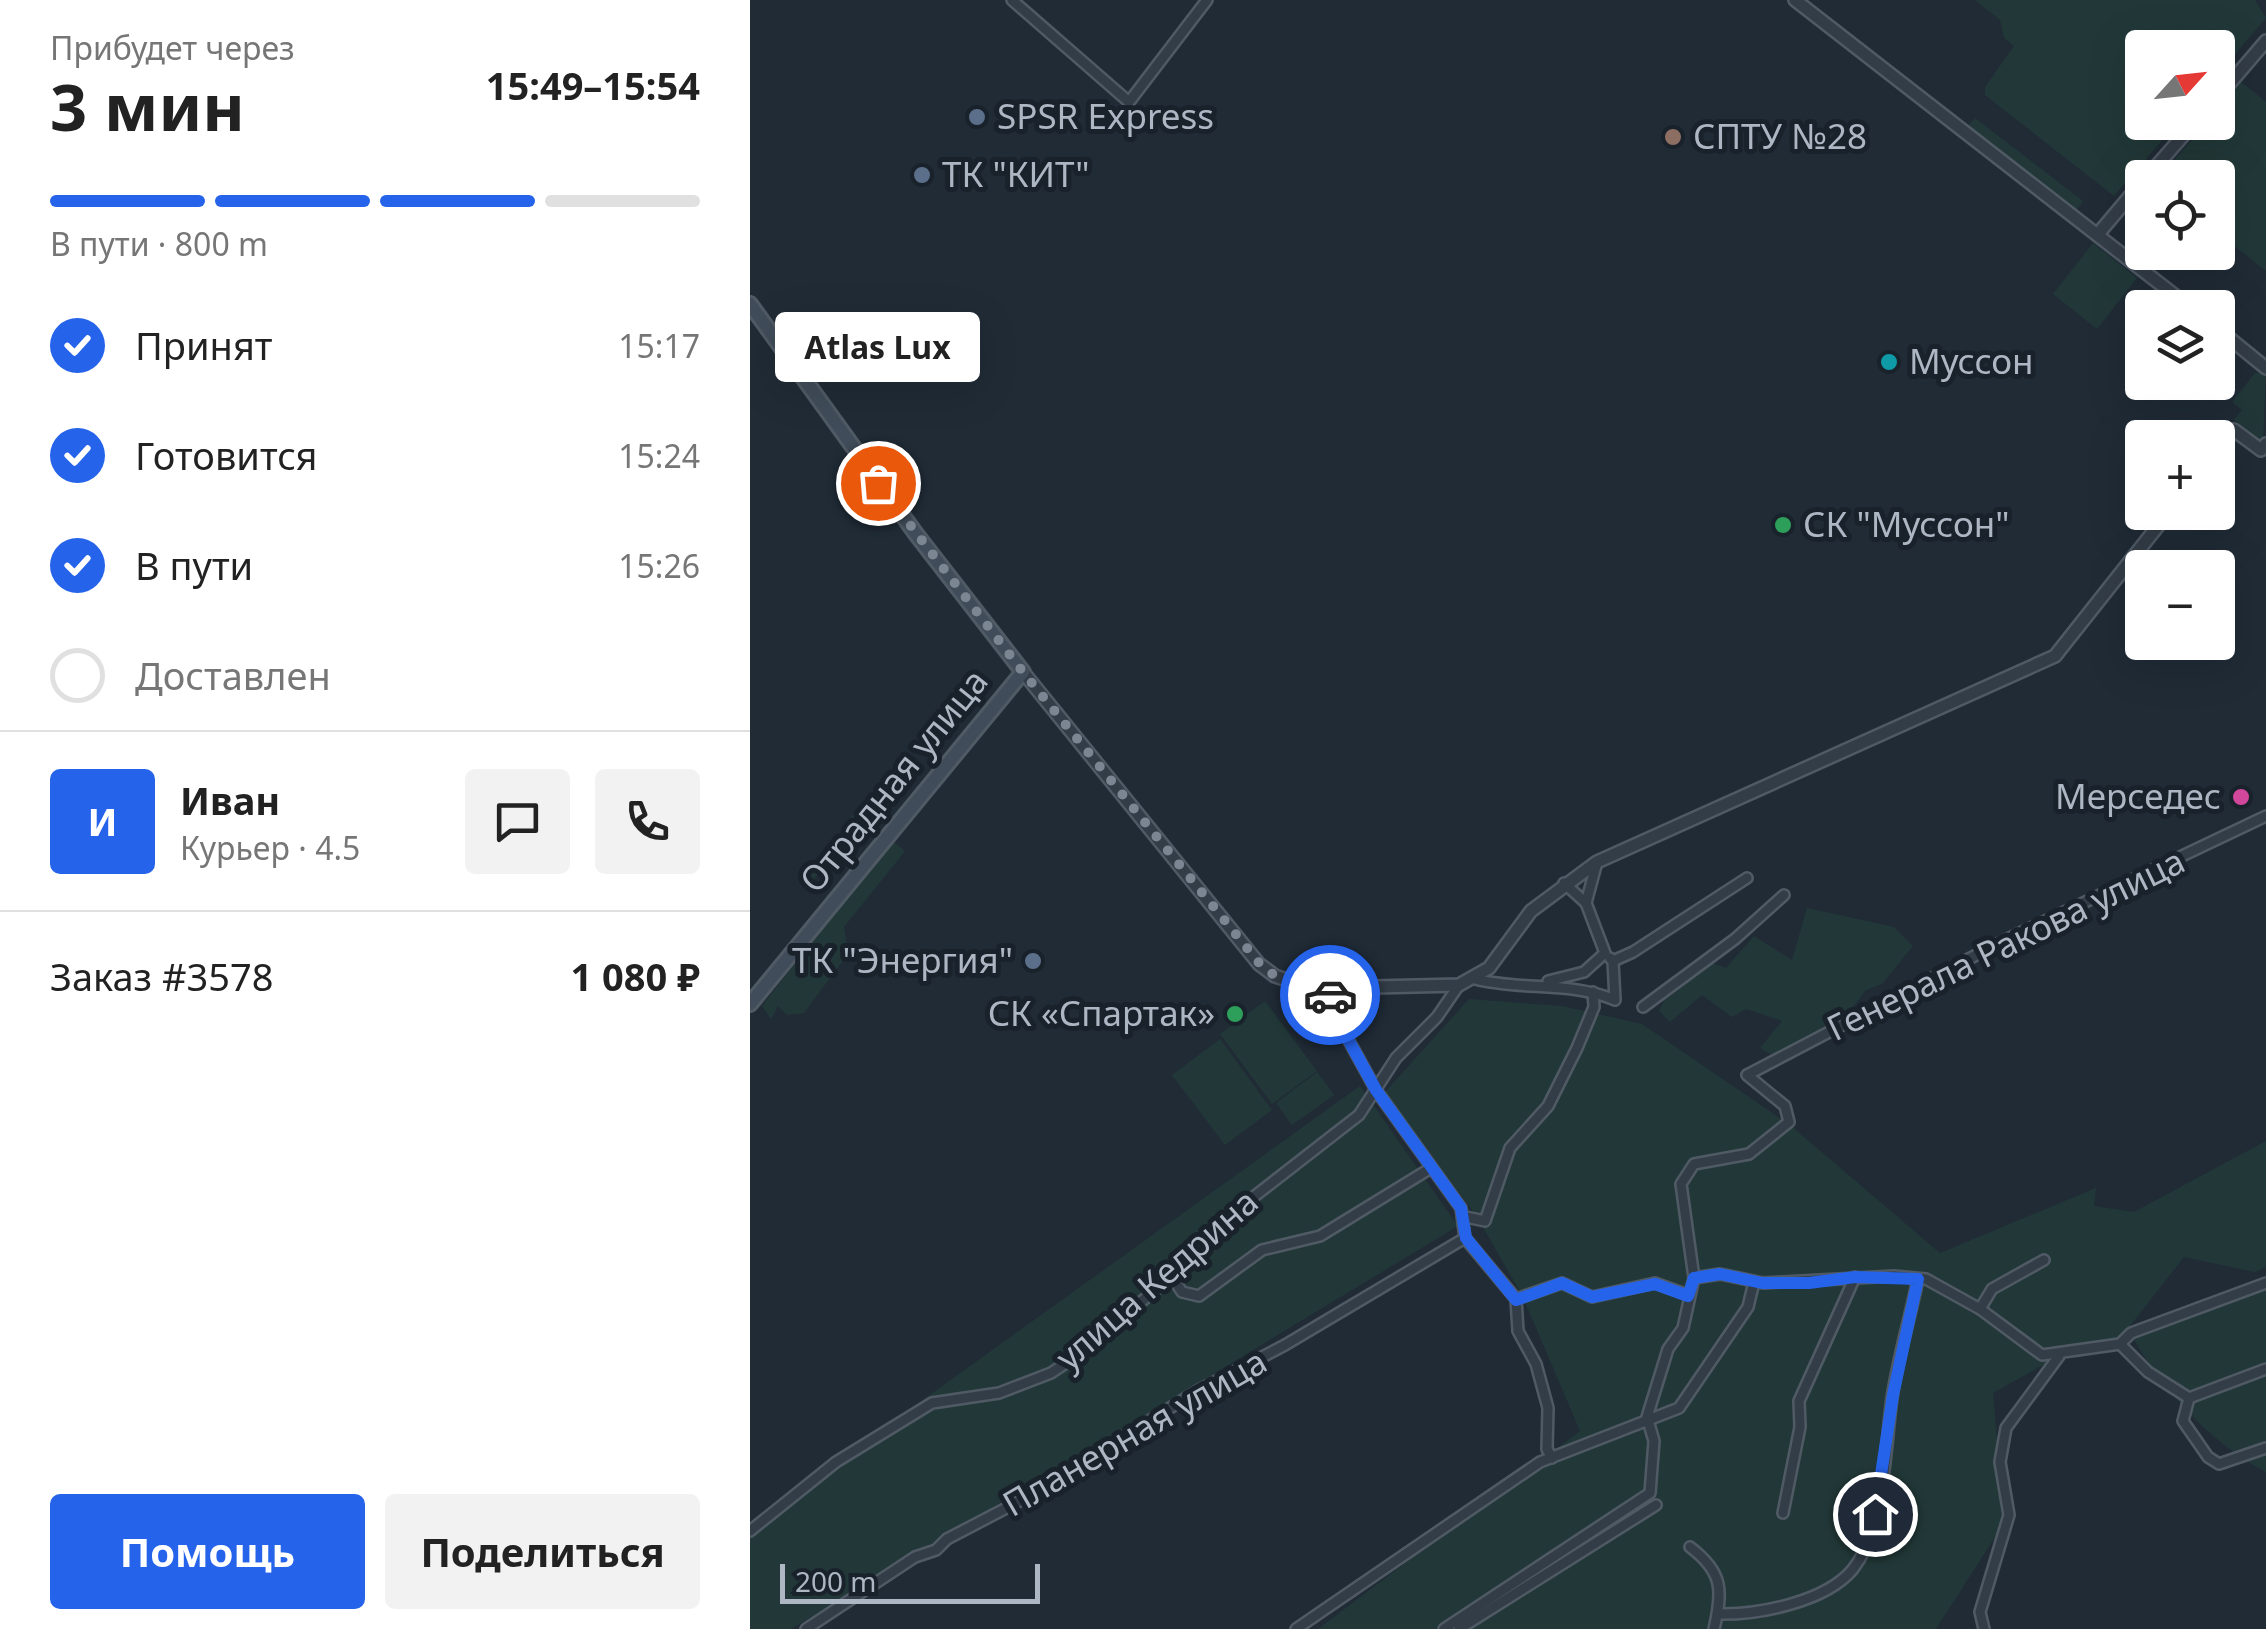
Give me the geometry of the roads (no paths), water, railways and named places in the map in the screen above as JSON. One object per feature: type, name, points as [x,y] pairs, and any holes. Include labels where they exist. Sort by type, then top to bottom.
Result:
[{"type":"main road","name":"Отрадная улица","points":[[750,304],[916,534],[1023,672],[750,1004]]},
{"type":"street","points":[[1012,0],[1129,102],[1207,0]]},
{"type":"street","points":[[1796,0],[2168,290]]},
{"type":"street","points":[[2235,78],[2266,42]]},
{"type":"street","points":[[2162,160],[2179,140]]},
{"type":"street","points":[[2098,234],[2125,202]]},
{"type":"street","points":[[2235,343],[2266,368]]},
{"type":"street","points":[[2235,431],[2262,450],[2266,444]]},
{"type":"street","points":[[1023,672],[1260,964],[1292,983],[1330,995],[1459,985],[1489,968],[1530,911],[1597,862],[2054,656],[2154,530]]},
{"type":"street","name":"Генерала Ракова улица","points":[[1694,1278],[1691,1231],[1680,1194],[1688,1168],[1701,1161],[1749,1154],[1789,1122],[1785,1106],[1746,1075],[2005,940],[2266,816]]},
{"type":"street","points":[[1586,904],[1597,862]]},
{"type":"street","points":[[1536,984],[1584,972],[1747,878]]},
{"type":"street","points":[[1475,979],[1497,985],[1536,984],[1593,992],[1615,1000],[1609,957],[1586,904],[1564,883]]},
{"type":"street","points":[[1644,1007],[1735,939],[1784,895]]},
{"type":"street","name":"улица Кедрина","points":[[750,1531],[836,1462],[932,1403],[999,1393],[1051,1373],[1194,1258],[1233,1212],[1346,1127],[1396,1058],[1437,1017],[1459,985]]},
{"type":"street","points":[[1338,992],[1343,1030],[1376,1090],[1466,1218],[1466,1238],[1516,1300],[1518,1331],[1536,1364],[1548,1408],[1546,1449],[1552,1458]]},
{"type":"street","points":[[1466,1218],[1484,1221],[1510,1148],[1548,1106],[1577,1048],[1594,1007],[1593,992]]},
{"type":"street","points":[[1170,1275],[1182,1292],[1199,1296],[1262,1250],[1320,1236],[1431,1168]]},
{"type":"street","name":"Планерная улица","points":[[806,1629],[847,1606],[915,1557],[936,1550],[947,1538],[1032,1494],[1200,1390],[1286,1345],[1466,1238]]},
{"type":"street","points":[[1980,1309],[1992,1289],[2044,1260]]},
{"type":"street","points":[[1444,1629],[1650,1493],[1654,1441],[1647,1417],[1663,1364],[1684,1328],[1694,1278],[1720,1274],[1754,1282],[1809,1283],[1855,1277],[1918,1279],[1980,1309],[2042,1355],[2059,1356],[2120,1344],[2132,1333],[2266,1282]]},
{"type":"street","points":[[1783,1512],[1800,1427],[1798,1401],[1855,1277]]},
{"type":"street","points":[[1718,1614],[1742,1615],[1785,1604],[1835,1583],[1852,1569],[1875,1514],[1883,1481],[1893,1395],[1918,1279]]},
{"type":"street","points":[[1296,1629],[1540,1462],[1630,1429],[1647,1417],[1679,1408],[1688,1401],[1748,1307],[1754,1282]]},
{"type":"street","points":[[1516,1300],[1562,1283],[1592,1297],[1655,1284],[1688,1296]]},
{"type":"street","points":[[2120,1344],[2148,1372],[2188,1398]]},
{"type":"street","points":[[1984,1629],[1980,1612],[2009,1515],[2000,1462],[2006,1428],[2059,1356]]},
{"type":"street","points":[[2261,1449],[2220,1464],[2208,1457],[2186,1428],[2182,1413],[2188,1398],[2266,1369]]},
{"type":"street","points":[[1459,1629],[1656,1505]]},
{"type":"street","points":[[1690,1547],[1712,1563],[1720,1596],[1714,1629]]},
{"type":"place","name":"SPSR Express","points":[[977,117]]},
{"type":"place","name":"СПТУ №28","points":[[1673,137]]},
{"type":"place","name":"ТК \"КИТ\"","points":[[922,175]]},
{"type":"place","name":"Муссон","points":[[1889,362]]},
{"type":"place","name":"Atlas Lux","points":[[878,483]]},
{"type":"place","name":"СК \"Муссон\"","points":[[1783,525]]},
{"type":"place","name":"Мерседес","points":[[2241,797]]},
{"type":"place","name":"ТК \"Энергия\"","points":[[1033,961]]},
{"type":"place","name":"СК «Спартак»","points":[[1235,1014]]}]
